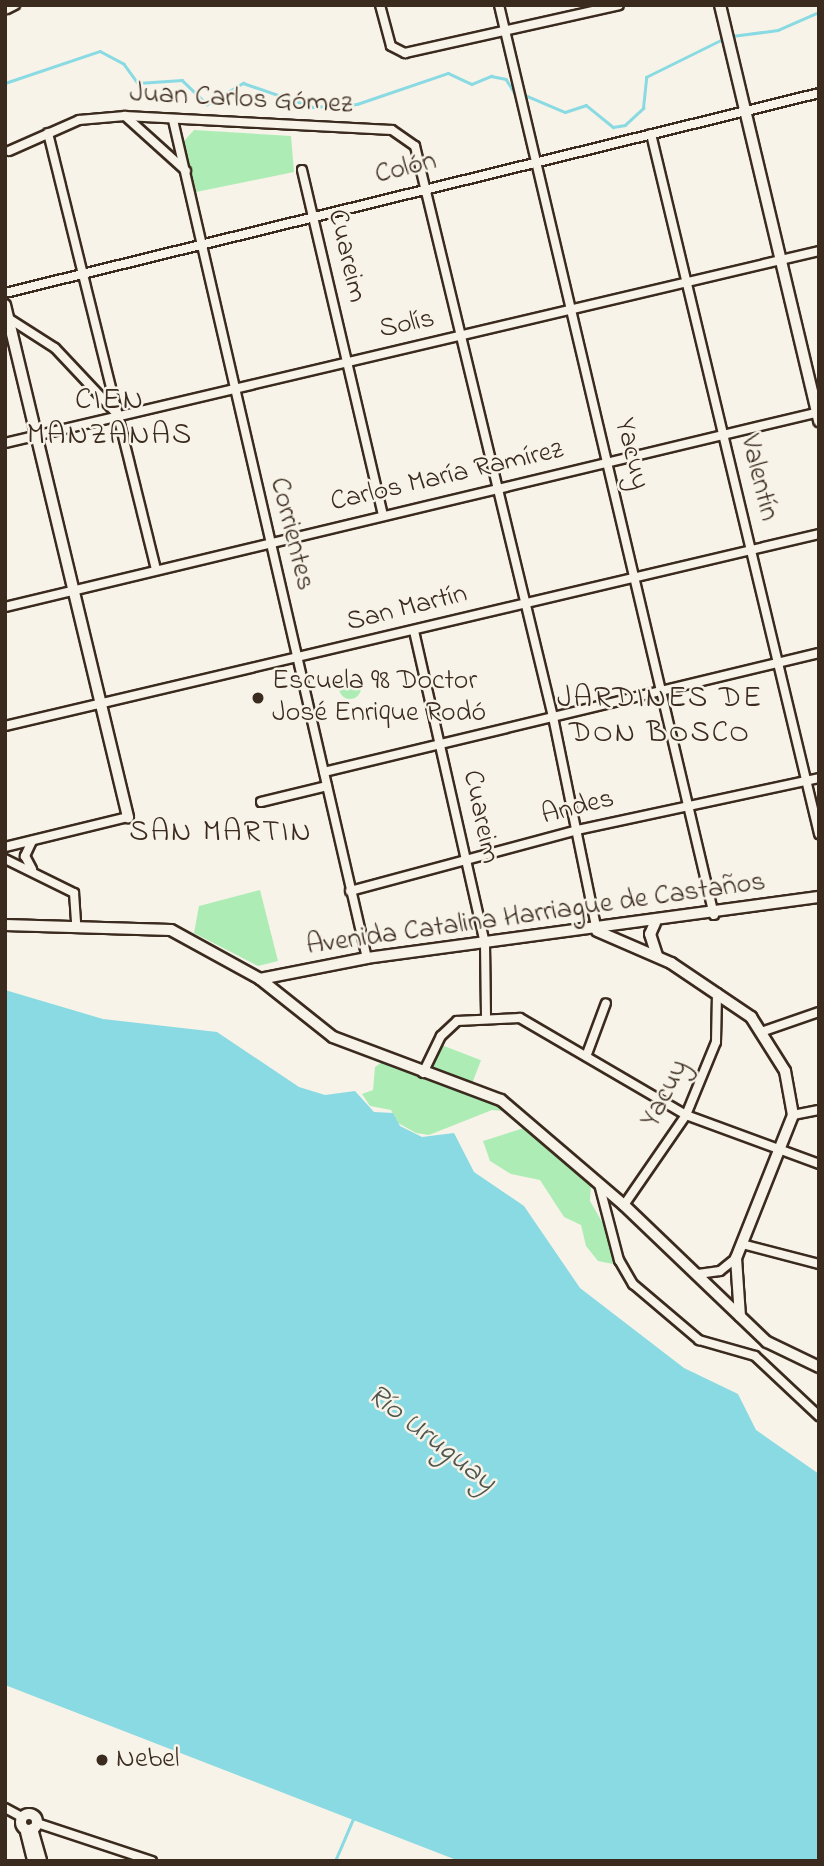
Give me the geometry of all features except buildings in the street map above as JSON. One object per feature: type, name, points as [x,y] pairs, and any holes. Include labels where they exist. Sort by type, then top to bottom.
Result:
[{"type":"main road","points":[[22,1817],[32,1827],[41,1861]]},
{"type":"main road","points":[[32,1827],[33,1861]]},
{"type":"street","points":[[380,5],[391,46],[405,53],[619,5]]},
{"type":"street","name":"Yacuy","points":[[499,5],[638,577],[714,915]]},
{"type":"street","points":[[720,5],[818,415]]},
{"type":"street","name":"Colón","points":[[5,293],[199,241],[819,93]]},
{"type":"street","points":[[125,116],[186,172]]},
{"type":"street","name":"Juan Carlos Gómez","points":[[9,151],[79,120],[125,116],[392,130],[407,137],[419,159],[426,188]]},
{"type":"street","name":"Corrientes","points":[[173,120],[233,391],[367,958]]},
{"type":"street","points":[[48,133],[85,272],[156,569]]},
{"type":"street","name":"Valentín","points":[[651,134],[819,834]]},
{"type":"street","name":"Cuareim","points":[[302,170],[383,516]]},
{"type":"street","points":[[426,188],[459,337],[553,717],[597,931],[657,956],[717,993],[764,1031],[785,1071],[793,1115],[782,1155],[736,1258],[740,1317]]},
{"type":"street","name":"Solís","points":[[5,443],[819,251]]},
{"type":"street","points":[[5,305],[128,817],[5,847]]},
{"type":"street","points":[[7,316],[55,348],[119,416]]},
{"type":"street","name":"Carlos María Ramírez","points":[[5,607],[609,461],[818,415]]},
{"type":"street","name":"San Martín","points":[[5,726],[819,534]]},
{"type":"street","name":"Cuareim","points":[[414,631],[485,944],[486,1015]]},
{"type":"street","points":[[324,772],[819,653]]},
{"type":"street","name":"Andes","points":[[350,891],[467,862],[577,830],[819,778]]},
{"type":"street","points":[[261,802],[327,786]]},
{"type":"street","points":[[32,841],[25,856],[34,872]]},
{"type":"street","points":[[5,859],[74,893],[76,924]]},
{"type":"street","name":"Avenida Catalina Harriague de Castaños","points":[[260,979],[367,958],[597,931],[819,897]]},
{"type":"street","points":[[655,923],[650,934],[657,956]]},
{"type":"street","points":[[5,925],[76,924],[171,930],[260,979],[333,1037],[423,1073],[501,1100],[624,1205],[777,1350],[819,1367]]},
{"type":"street","name":"Yacuy","points":[[624,1205],[686,1115],[716,1042],[717,993]]},
{"type":"street","points":[[587,1054],[606,1003]]},
{"type":"street","points":[[764,1031],[819,1012]]},
{"type":"street","points":[[423,1073],[447,1027],[486,1015],[520,1018],[587,1054],[686,1115],[782,1155],[819,1164]]},
{"type":"street","points":[[793,1115],[819,1110]]},
{"type":"street","points":[[598,1182],[619,1260],[633,1284],[699,1340],[755,1356],[819,1416]]},
{"type":"street","points":[[742,1244],[819,1264]]},
{"type":"street","points":[[698,1274],[720,1271],[736,1258]]},
{"type":"street","points":[[5,1808],[22,1817]]},
{"type":"street","points":[[32,1827],[152,1861]]},
{"type":"green space","points":[[194,130],[291,136],[294,172],[196,192],[184,141]]},
{"type":"green space","points":[[350,677],[358,680],[361,688],[358,696],[350,699],[342,696],[339,688],[342,680]]},
{"type":"green space","points":[[260,890],[278,961],[258,966],[194,933],[199,906]]},
{"type":"green space","points":[[439,1044],[481,1060],[472,1084],[430,1068]]},
{"type":"green space","points":[[382,1062],[492,1100],[514,1112],[492,1110],[429,1135],[416,1133],[398,1123],[391,1110],[370,1106],[362,1094],[373,1090],[375,1067]]},
{"type":"green space","points":[[527,1127],[591,1184],[590,1201],[608,1232],[613,1264],[598,1261],[586,1246],[581,1225],[564,1217],[540,1180],[511,1174],[490,1161],[483,1141]]},
{"type":"water","name":"Río Uruguay","points":[[5,990],[103,1019],[217,1032],[299,1087],[325,1095],[355,1091],[374,1112],[393,1113],[400,1126],[422,1137],[454,1133],[474,1172],[524,1206],[580,1288],[684,1368],[738,1394],[756,1430],[819,1474],[819,1861],[459,1861],[5,1685]]},
{"type":"waterway","points":[[732,36],[778,30],[819,12]]},
{"type":"waterway","points":[[527,96],[565,112],[586,105],[613,127],[625,125],[643,108],[646,77],[725,38]]},
{"type":"waterway","points":[[5,83],[100,51],[124,64],[138,83],[182,80],[207,104],[243,83],[313,107],[357,104],[448,73],[472,84],[491,76],[506,79],[516,95]]},
{"type":"waterway","points":[[335,1861],[353,1819]]},
{"type":"place","name":"Escuela 98 Doctor José Enrique Rodó","points":[[258,698]]},
{"type":"place","name":"Nebel","points":[[102,1760]]},
{"type":"district","name":"CIEN MANZANAS","points":[[110,418]]},
{"type":"district","name":"JARDINES DE DON BOSCO","points":[[660,716]]},
{"type":"district","name":"SAN MARTIN","points":[[221,833]]}]
